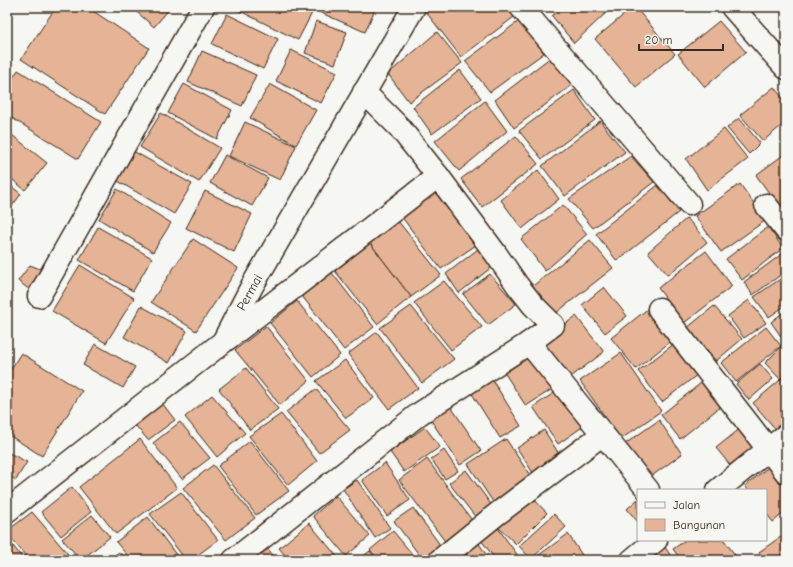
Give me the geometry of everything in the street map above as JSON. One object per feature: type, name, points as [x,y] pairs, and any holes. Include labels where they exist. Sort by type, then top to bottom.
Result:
[{"type":"street","points":[[39,296],[203,7]]},
{"type":"street","name":"Permai","points":[[7,511],[223,342],[252,286],[414,7]]},
{"type":"street","points":[[521,7],[689,204]]},
{"type":"street","points":[[732,7],[786,68]]},
{"type":"street","points":[[234,560],[419,414],[529,343],[553,325],[533,305],[518,286],[438,176],[399,127],[364,92]]},
{"type":"street","points":[[223,342],[438,176]]},
{"type":"street","points":[[766,205],[786,230]]},
{"type":"street","points":[[659,309],[786,472]]},
{"type":"street","points":[[529,343],[647,489]]},
{"type":"street","points":[[440,560],[497,514],[603,434]]},
{"type":"street","points":[[719,489],[786,435]]},
{"type":"street","points":[[632,560],[655,541]]},
{"type":"building","points":[[56,7],[87,7],[149,48],[105,114],[21,59]]},
{"type":"building","points":[[131,7],[171,7],[154,27]]},
{"type":"building","points":[[234,7],[309,7],[314,9],[298,40]]},
{"type":"building","points":[[321,7],[376,7],[365,32],[319,12]]},
{"type":"building","points":[[432,7],[454,7],[456,9],[458,7],[506,7],[514,17],[461,57],[426,12]]},
{"type":"building","points":[[562,7],[604,7],[608,11],[574,43],[552,16]]},
{"type":"building","points":[[608,7],[617,7],[611,11]]},
{"type":"building","points":[[633,7],[635,7],[675,54],[636,87],[595,39]]},
{"type":"building","points":[[227,14],[278,39],[263,69],[212,44]]},
{"type":"building","points":[[316,21],[347,32],[335,64],[305,53]]},
{"type":"building","points":[[519,21],[544,53],[490,92],[465,61]]},
{"type":"building","points":[[719,21],[746,52],[705,87],[678,54]]},
{"type":"building","points":[[437,32],[462,63],[409,102],[388,74]]},
{"type":"building","points":[[291,50],[337,72],[321,103],[276,81]]},
{"type":"building","points":[[202,51],[256,75],[242,106],[188,82]]},
{"type":"building","points":[[551,57],[572,85],[514,128],[495,100]]},
{"type":"building","points":[[18,70],[101,122],[78,159],[7,115],[7,87]]},
{"type":"building","points":[[460,70],[481,98],[432,134],[413,107]]},
{"type":"building","points":[[184,84],[232,110],[217,139],[168,113]]},
{"type":"building","points":[[270,84],[316,110],[296,145],[250,118]]},
{"type":"building","points":[[774,87],[786,102],[786,122],[763,141],[740,115]]},
{"type":"building","points":[[574,90],[595,120],[542,159],[519,131]]},
{"type":"building","points":[[485,101],[507,131],[459,171],[435,141]]},
{"type":"building","points":[[161,113],[220,148],[199,182],[140,147]]},
{"type":"building","points":[[739,118],[760,143],[749,154],[727,128]]},
{"type":"building","points":[[600,121],[625,152],[565,196],[542,166]]},
{"type":"building","points":[[245,122],[296,146],[280,180],[229,156]]},
{"type":"building","points":[[724,129],[748,159],[707,190],[686,159]]},
{"type":"building","points":[[7,131],[47,163],[25,190],[7,175]]},
{"type":"building","points":[[516,136],[538,164],[482,207],[461,179]]},
{"type":"building","points":[[133,151],[192,184],[174,214],[116,180]]},
{"type":"building","points":[[786,153],[786,204],[780,208],[756,175]]},
{"type":"building","points":[[225,155],[268,178],[252,206],[210,183]]},
{"type":"building","points":[[631,156],[654,182],[593,228],[569,199]]},
{"type":"building","points":[[538,170],[559,199],[522,229],[501,200]]},
{"type":"building","points":[[7,183],[21,194],[7,213]]},
{"type":"building","points":[[740,184],[766,220],[721,252],[695,216]]},
{"type":"building","points":[[658,185],[679,212],[617,261],[596,234]]},
{"type":"building","points":[[117,189],[171,223],[153,252],[99,219]]},
{"type":"building","points":[[205,191],[252,214],[234,252],[186,228]]},
{"type":"building","points":[[435,192],[476,245],[441,269],[401,216]]},
{"type":"building","points":[[563,205],[587,234],[545,271],[521,239]]},
{"type":"building","points":[[687,218],[707,242],[668,275],[648,252]]},
{"type":"building","points":[[398,221],[441,275],[411,297],[370,243]]},
{"type":"building","points":[[98,227],[152,258],[133,291],[79,260]]},
{"type":"building","points":[[768,227],[783,248],[742,280],[726,259]]},
{"type":"building","points":[[193,239],[238,268],[196,331],[151,302]]},
{"type":"building","points":[[590,240],[613,268],[551,317],[529,289]]},
{"type":"building","points":[[370,243],[411,297],[377,324],[335,271]]},
{"type":"building","points":[[478,249],[492,267],[459,293],[446,274]]},
{"type":"building","points":[[706,251],[732,286],[684,323],[658,288]]},
{"type":"building","points":[[786,251],[786,271],[753,295],[744,282]]},
{"type":"building","points":[[30,265],[45,271],[30,290],[18,281]]},
{"type":"building","points":[[80,265],[134,298],[106,343],[52,311]]},
{"type":"building","points":[[332,273],[374,327],[344,350],[302,296]]},
{"type":"building","points":[[490,274],[516,304],[488,325],[463,294]]},
{"type":"building","points":[[786,275],[786,305],[769,317],[754,297]]},
{"type":"building","points":[[444,281],[482,327],[451,350],[414,303]]},
{"type":"building","points":[[604,287],[627,316],[605,333],[582,305]]},
{"type":"building","points":[[749,300],[766,323],[744,338],[728,316]]},
{"type":"building","points":[[297,301],[340,355],[313,377],[270,323]]},
{"type":"building","points":[[141,306],[187,331],[169,363],[124,337]]},
{"type":"building","points":[[411,306],[454,359],[422,383],[380,328]]},
{"type":"building","points":[[714,306],[742,339],[716,361],[687,328]]},
{"type":"building","points":[[650,307],[675,338],[636,369],[611,338]]},
{"type":"building","points":[[786,310],[786,341],[785,342],[771,322]]},
{"type":"building","points":[[576,316],[604,352],[568,379],[540,343]]},
{"type":"building","points":[[266,326],[309,381],[280,405],[235,350]]},
{"type":"building","points":[[766,327],[781,346],[736,382],[721,363]]},
{"type":"building","points":[[377,332],[418,388],[389,409],[348,354]]},
{"type":"building","points":[[678,341],[702,371],[662,402],[638,371]]},
{"type":"building","points":[[95,344],[135,367],[123,388],[83,365]]},
{"type":"building","points":[[781,347],[786,352],[786,374],[780,379],[765,363]]},
{"type":"building","points":[[533,349],[557,386],[526,406],[502,369]]},
{"type":"building","points":[[21,353],[82,391],[42,456],[7,434],[7,375]]},
{"type":"building","points":[[621,353],[661,411],[621,439],[580,381]]},
{"type":"building","points":[[345,360],[374,398],[346,418],[316,381]]},
{"type":"building","points":[[760,364],[773,379],[749,400],[736,384]]},
{"type":"building","points":[[246,368],[278,409],[250,430],[219,389]]},
{"type":"building","points":[[786,375],[786,426],[778,432],[753,403]]},
{"type":"building","points":[[490,376],[521,426],[500,438],[469,389]]},
{"type":"building","points":[[706,379],[725,403],[680,439],[661,415]]},
{"type":"building","points":[[563,387],[588,423],[558,444],[533,407]]},
{"type":"building","points":[[316,389],[350,430],[319,453],[286,412]]},
{"type":"building","points":[[212,395],[245,433],[217,457],[185,417]]},
{"type":"building","points":[[447,401],[481,451],[460,465],[427,414]]},
{"type":"building","points":[[162,403],[175,420],[148,440],[135,425]]},
{"type":"building","points":[[281,414],[317,461],[288,485],[249,436]]},
{"type":"building","points":[[659,420],[682,454],[649,478],[625,444]]},
{"type":"building","points":[[180,422],[210,458],[182,479],[153,443]]},
{"type":"building","points":[[425,427],[440,447],[404,472],[390,452]]},
{"type":"building","points":[[742,427],[759,450],[734,470],[716,448]]},
{"type":"building","points":[[544,430],[564,462],[537,479],[517,448]]},
{"type":"building","points":[[140,439],[177,488],[116,534],[79,487]]},
{"type":"building","points":[[506,439],[535,483],[497,508],[468,464]]},
{"type":"building","points":[[250,441],[289,491],[256,515],[218,466]]},
{"type":"building","points":[[444,450],[458,471],[445,479],[431,459]]},
{"type":"building","points":[[9,453],[27,462],[16,480],[7,475],[7,456]]},
{"type":"building","points":[[427,459],[474,523],[447,544],[399,480]]},
{"type":"building","points":[[385,463],[410,500],[387,516],[362,480]]},
{"type":"building","points":[[213,465],[255,518],[226,540],[183,488]]},
{"type":"building","points":[[771,465],[786,484],[786,511],[773,522],[767,514],[767,489],[747,489],[745,486]]},
{"type":"building","points":[[466,470],[493,507],[477,519],[449,483]]},
{"type":"building","points":[[357,480],[390,528],[375,538],[343,489]]},
{"type":"building","points":[[72,487],[91,512],[61,536],[41,512]]},
{"type":"building","points":[[181,492],[218,540],[191,560],[186,560],[150,514]]},
{"type":"building","points":[[530,495],[547,513],[516,544],[498,527]]},
{"type":"building","points":[[336,496],[370,536],[346,556],[313,516]]},
{"type":"building","points":[[637,500],[637,521],[627,509]]},
{"type":"building","points":[[413,508],[446,553],[436,560],[423,560],[394,521]]},
{"type":"building","points":[[32,512],[73,560],[29,560],[7,533],[7,531]]},
{"type":"building","points":[[554,514],[566,527],[531,559],[519,546]]},
{"type":"building","points":[[92,515],[110,537],[81,560],[62,539]]},
{"type":"building","points":[[148,517],[180,560],[131,560],[116,542]]},
{"type":"building","points":[[309,523],[340,560],[289,560],[279,548]]},
{"type":"building","points":[[495,524],[521,560],[496,560],[478,536]]},
{"type":"building","points":[[393,531],[417,560],[379,560],[370,550]]},
{"type":"building","points":[[786,533],[786,560],[764,560],[759,552]]},
{"type":"building","points":[[568,534],[584,558],[581,560],[532,560]]},
{"type":"building","points":[[7,538],[24,560],[7,560]]},
{"type":"building","points":[[475,538],[490,560],[444,560]]},
{"type":"building","points":[[685,541],[725,541],[735,555],[728,560],[681,560],[673,549]]},
{"type":"building","points":[[664,546],[674,560],[644,560]]},
{"type":"building","points":[[268,549],[277,560],[253,560]]},
{"type":"building","points":[[370,551],[377,560],[358,560]]},
{"type":"building","points":[[119,552],[127,560],[108,560]]}]
